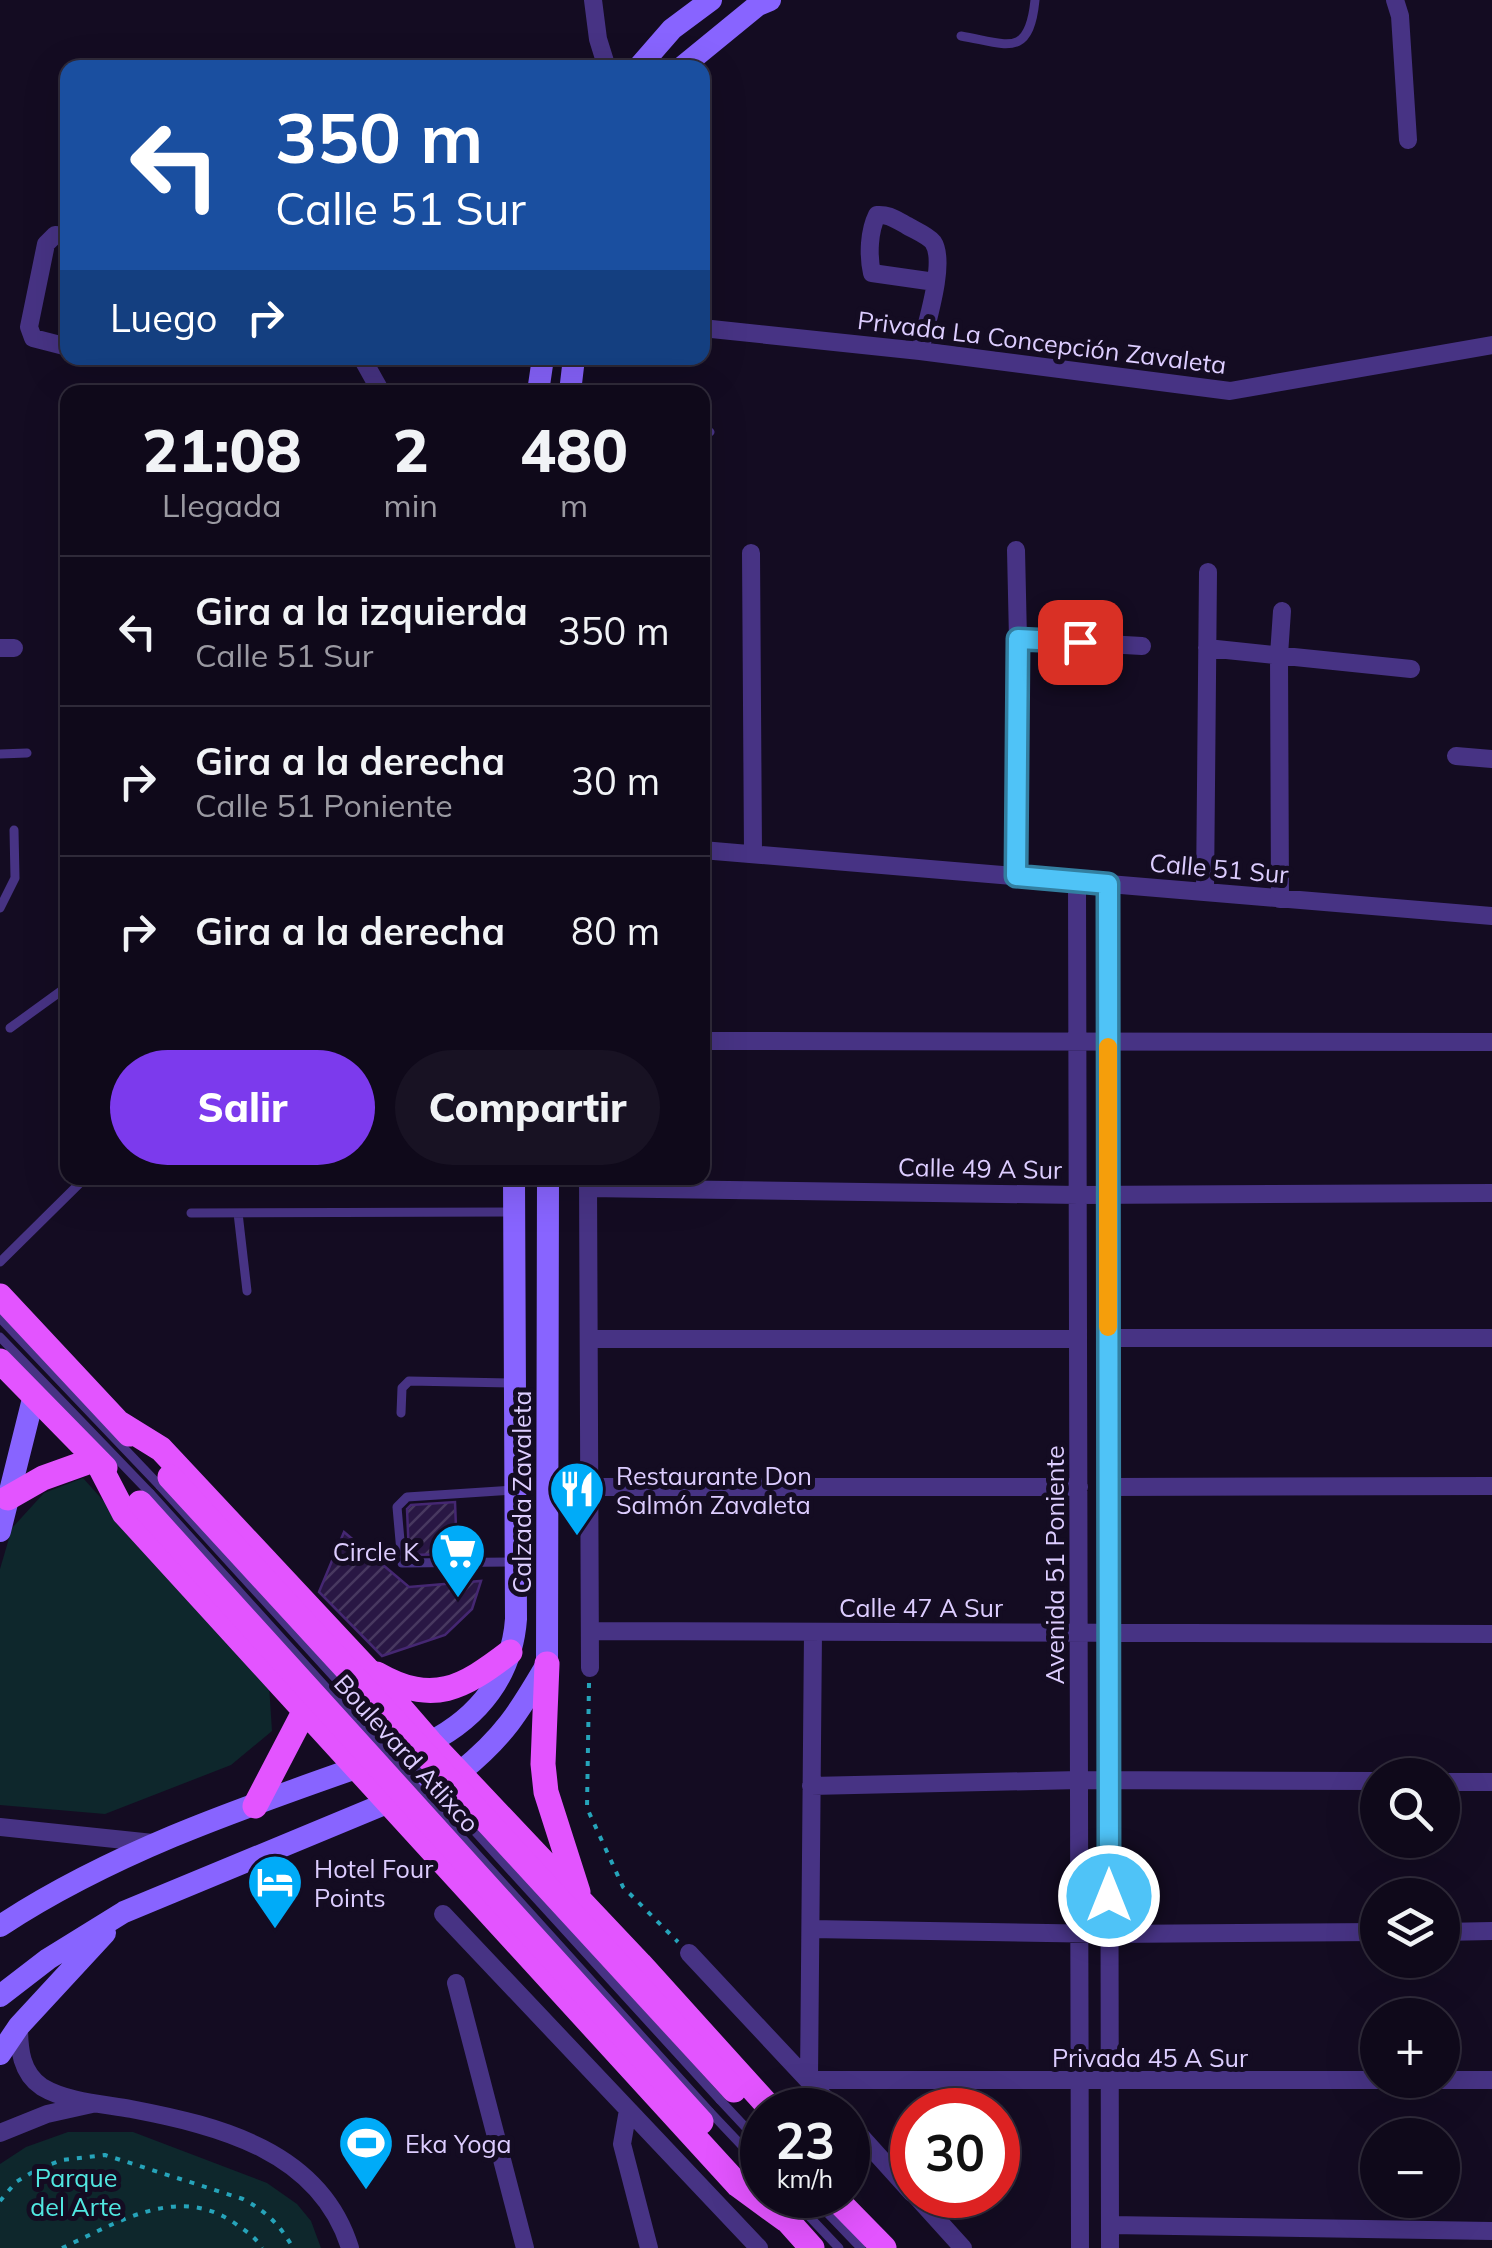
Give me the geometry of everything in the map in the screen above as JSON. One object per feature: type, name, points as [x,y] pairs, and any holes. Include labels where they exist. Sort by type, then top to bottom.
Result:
[{"type":"main road","points":[[645,60],[672,30],[711,0]]},
{"type":"main road","points":[[688,60],[770,0]]},
{"type":"main road","name":"Calzada Zavaleta","points":[[0,1926],[70,1884],[153,1843],[430,1742],[459,1725],[498,1681],[510,1652],[516,1619],[514,1185]]},
{"type":"main road","name":"Calzada Zavaleta","points":[[547,1664],[548,1185]]},
{"type":"main road","name":"Boulevard Atlixco","points":[[0,1296],[118,1423],[155,1490],[706,2117],[740,2162]]},
{"type":"main road","name":"Boulevard Atlixco","points":[[0,1361],[96,1458],[155,1490],[740,2105]]},
{"type":"main road","points":[[0,1531],[4,1498],[34,1396]]},
{"type":"main road","points":[[118,1423],[161,1450],[752,2088]]},
{"type":"main road","points":[[4,1498],[96,1458],[124,1513],[740,2186]]},
{"type":"main road","points":[[365,1667],[414,1690],[438,1692],[474,1678],[510,1652]]},
{"type":"main road","points":[[0,1996],[48,1959],[124,1912],[459,1773],[504,1732],[547,1664]]},
{"type":"main road","points":[[547,1664],[546,1792],[581,1901]]},
{"type":"main road","points":[[304,1712],[326,1718],[344,1715],[362,1694],[365,1667]]},
{"type":"main road","points":[[254,1806],[304,1712]]},
{"type":"main road","points":[[446,1867],[466,1836],[500,1816]]},
{"type":"main road","points":[[0,2054],[19,2026],[124,1912]]},
{"type":"main road","name":"Boulevard Atlixco","points":[[794,2218],[812,2248]]},
{"type":"main road","points":[[855,2218],[884,2248]]},
{"type":"street","points":[[594,0],[605,60]]},
{"type":"street","points":[[1395,0],[1400,16],[1408,140]]},
{"type":"street","points":[[920,351],[935,282],[937,253],[933,243],[887,214],[877,216],[871,243],[872,273],[935,282]]},
{"type":"street","points":[[60,235],[55,234],[46,244],[29,326],[34,338],[60,345]]},
{"type":"street","name":"Privada La Concepción Zavaleta","points":[[710,329],[1230,391],[1492,344]]},
{"type":"street","points":[[1016,550],[1016,876]]},
{"type":"street","points":[[751,553],[754,854]]},
{"type":"street","points":[[1206,892],[1208,572]]},
{"type":"street","points":[[1280,898],[1282,611]]},
{"type":"street","points":[[1018,639],[1142,646]]},
{"type":"street","points":[[1207,648],[1411,669]]},
{"type":"street","points":[[1456,756],[1492,759]]},
{"type":"street","name":"Calle 51 Sur","points":[[710,851],[1492,916]]},
{"type":"street","name":"Avenida 51 Poniente","points":[[1077,882],[1080,2248]]},
{"type":"street","points":[[1108,884],[1110,2248]]},
{"type":"street","points":[[710,1041],[1492,1042]]},
{"type":"street","points":[[588,1185],[590,1668]]},
{"type":"street","name":"Calle 49 A Sur","points":[[677,1185],[1078,1194],[1492,1193]]},
{"type":"street","points":[[1108,1338],[1492,1338]]},
{"type":"street","points":[[590,1339],[1078,1340]]},
{"type":"street","points":[[1108,1487],[1492,1486]]},
{"type":"street","points":[[590,1487],[1078,1487]]},
{"type":"street","name":"Calle 47 A Sur","points":[[591,1631],[1492,1634]]},
{"type":"street","points":[[809,2080],[812,1632]]},
{"type":"street","points":[[811,1786],[1079,1780],[1360,1781]]},
{"type":"street","points":[[1460,1782],[1492,1782]]},
{"type":"street","points":[[0,1827],[153,1843]]},
{"type":"street","points":[[443,1914],[759,2248]]},
{"type":"street","points":[[811,1929],[1079,1934],[1360,1932]]},
{"type":"street","points":[[1460,1932],[1492,1931]]},
{"type":"street","points":[[689,1953],[816,2088]]},
{"type":"street","points":[[456,1983],[525,2248]]},
{"type":"street","points":[[19,2026],[22,2061],[40,2086],[58,2094],[198,2125],[281,2157],[308,2176],[329,2202],[350,2248]]},
{"type":"street","name":"Privada 45 A Sur","points":[[809,2080],[1492,2080]]},
{"type":"street","points":[[0,2133],[47,2114],[97,2103]]},
{"type":"street","points":[[628,2110],[622,2144],[649,2248]]},
{"type":"street","points":[[870,2146],[890,2168]]},
{"type":"street","points":[[936,2218],[963,2248]]},
{"type":"street","points":[[1110,2225],[1492,2231]]},
{"type":"lane","points":[[961,36],[1013,44],[1025,38],[1032,28],[1034,0]]},
{"type":"lane","points":[[0,754],[27,753]]},
{"type":"lane","points":[[0,908],[15,878],[14,830]]},
{"type":"lane","points":[[10,1028],[60,992]]},
{"type":"lane","points":[[0,1262],[78,1185]]},
{"type":"lane","points":[[191,1214],[514,1212]]},
{"type":"lane","points":[[238,1213],[247,1291]]},
{"type":"lane","points":[[0,1318],[155,1490]]},
{"type":"lane","points":[[0,1337],[155,1490]]},
{"type":"lane","points":[[400,1413],[402,1388],[409,1382],[515,1382]]},
{"type":"lane","points":[[515,1490],[407,1497],[397,1507],[400,1560],[404,1564],[516,1562]]},
{"type":"lane","points":[[727,2095],[740,2114]]},
{"type":"lane","points":[[706,2117],[740,2147]]},
{"type":"lane","points":[[801,2218],[839,2248]]},
{"type":"lane","points":[[832,2218],[860,2248]]},
{"type":"path","points":[[590,1668],[587,1808],[623,1887],[689,1953]]},
{"type":"path","points":[[0,2200],[16,2182],[36,2170],[62,2160],[105,2155],[244,2199],[283,2230],[293,2248]]},
{"type":"path","points":[[62,2248],[136,2214],[177,2204],[222,2216],[257,2238],[262,2248]]},
{"type":"green space","points":[[83,1478],[269,1685],[272,1731],[231,1765],[105,1814],[0,1805],[0,1569],[12,1528],[44,1493]]},
{"type":"green space","name":"Parque del Arte","points":[[68,2132],[133,2132],[267,2183],[297,2204],[311,2221],[321,2248],[0,2248],[0,2164],[26,2147]]},
{"type":"building","points":[[455,1502],[457,1554],[409,1555],[407,1509],[411,1505]]},
{"type":"building","points":[[344,1532],[409,1587],[481,1581],[472,1609],[445,1635],[382,1656],[319,1592]]},
{"type":"slow traffic","points":[[1108,1047],[1108,1327]]},
{"type":"place","name":"Restaurante Don Salmón Zavaleta","points":[[577,1538]]},
{"type":"place","name":"Circle K","points":[[458,1600]]},
{"type":"place","name":"Hotel Four Points","points":[[275,1931]]},
{"type":"place","name":"Eka Yoga","points":[[366,2192]]},
{"type":"route","points":[[1080,642],[1018,639],[1016,876],[1108,884],[1109,1896]]}]
